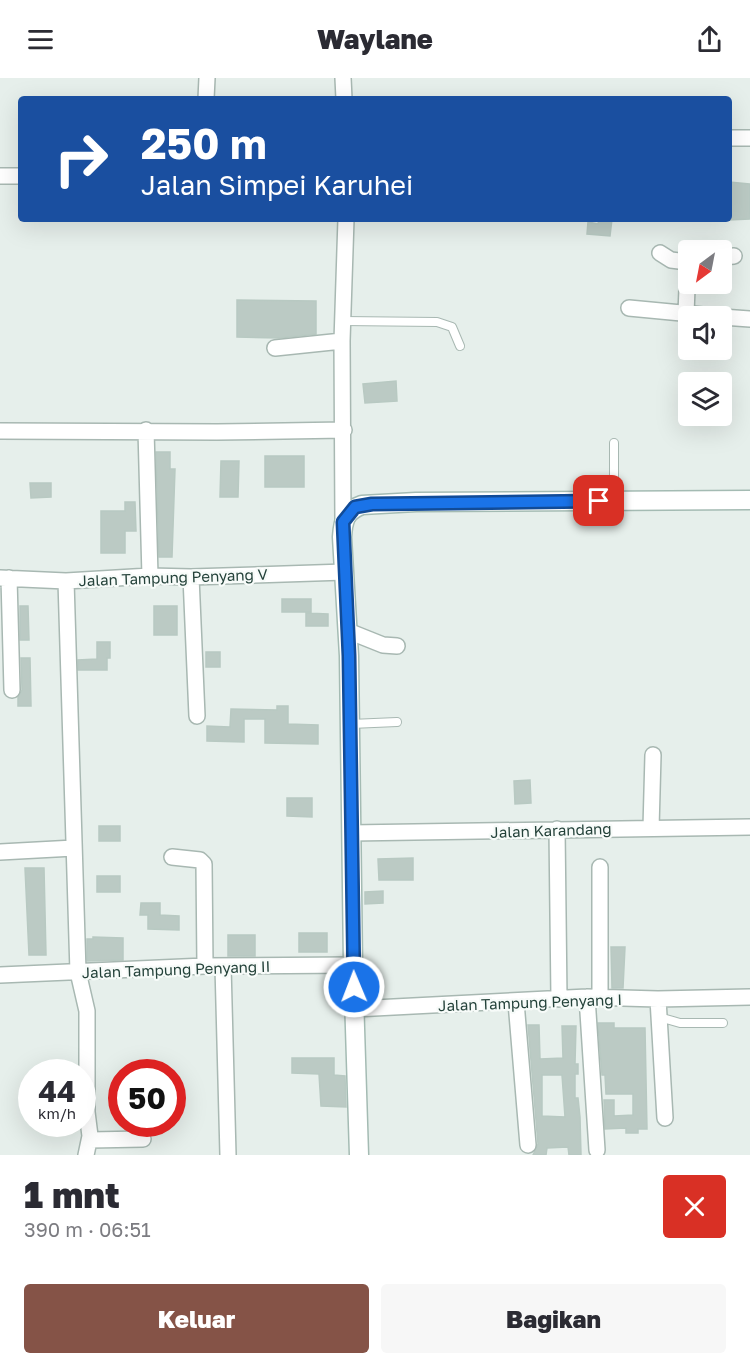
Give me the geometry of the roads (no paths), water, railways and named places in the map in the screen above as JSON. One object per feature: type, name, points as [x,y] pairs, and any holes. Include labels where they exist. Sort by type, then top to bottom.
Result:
[{"type":"main road","points":[[359,1155],[352,964],[348,631],[343,522],[355,507],[372,504],[750,500]]},
{"type":"street","points":[[206,96],[207,78]]},
{"type":"street","points":[[343,78],[344,96]]},
{"type":"street","points":[[732,138],[750,138]]},
{"type":"street","points":[[0,176],[18,176]]},
{"type":"street","points":[[343,522],[342,321],[346,222]]},
{"type":"street","points":[[660,253],[678,261]]},
{"type":"street","points":[[629,308],[678,313]]},
{"type":"street","points":[[732,318],[750,319]]},
{"type":"street","points":[[275,348],[342,341]]},
{"type":"street","points":[[146,430],[150,576]]},
{"type":"street","points":[[0,431],[344,430]]},
{"type":"street","name":"Jalan Tampung Penyang V","points":[[4,578],[66,581],[150,576],[191,577],[345,572]]},
{"type":"street","points":[[191,577],[197,716]]},
{"type":"street","points":[[4,578],[12,690]]},
{"type":"street","points":[[66,581],[78,972],[87,1011],[88,1148],[143,1139]]},
{"type":"street","points":[[348,631],[383,645],[397,646]]},
{"type":"street","points":[[651,828],[653,755]]},
{"type":"street","name":"Jalan Karandang","points":[[351,833],[750,827]]},
{"type":"street","points":[[557,829],[559,999]]},
{"type":"street","points":[[0,852],[74,848]]},
{"type":"street","points":[[172,858],[200,860],[204,864],[205,966]]},
{"type":"street","points":[[597,1150],[593,997],[600,867]]},
{"type":"street","name":"Jalan Tampung Penyang II","points":[[0,975],[205,966],[352,964]]},
{"type":"street","points":[[223,966],[228,1155]]},
{"type":"street","name":"Jalan Tampung Penyang I","points":[[355,1009],[593,997],[658,999]]},
{"type":"street","points":[[665,1118],[658,999],[750,997]]},
{"type":"street","points":[[516,1002],[528,1145]]},
{"type":"lane","points":[[342,321],[437,322],[452,327],[460,346]]},
{"type":"lane","points":[[614,443],[614,501]]},
{"type":"lane","points":[[350,724],[397,722]]},
{"type":"lane","points":[[659,1017],[680,1023],[723,1023]]}]
